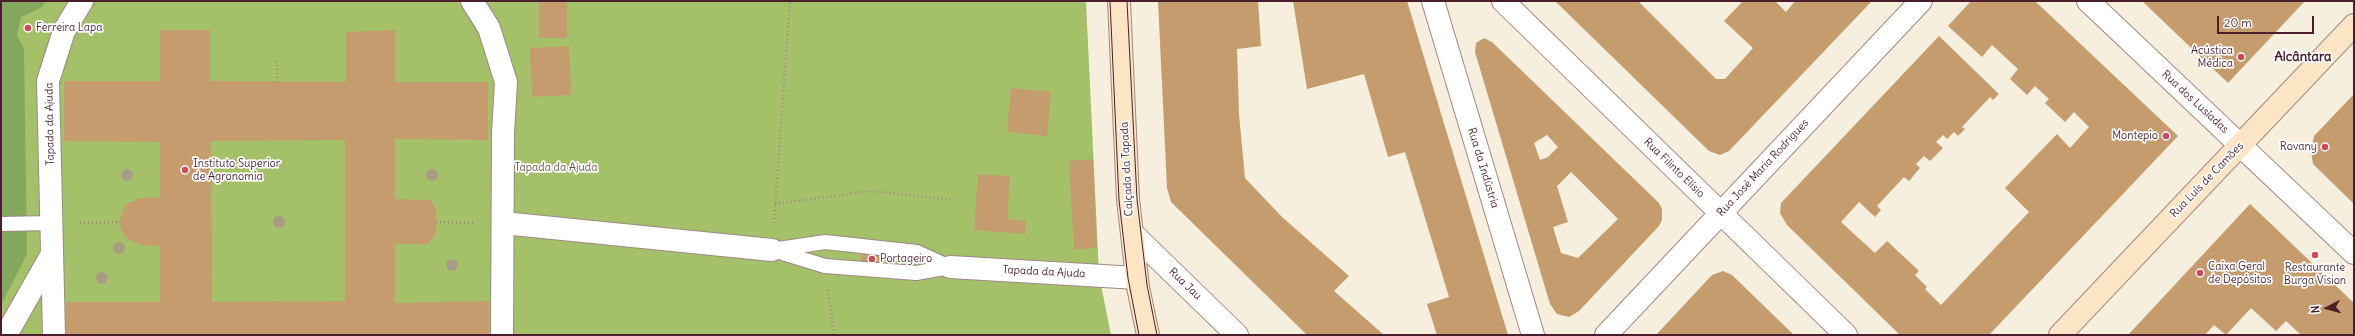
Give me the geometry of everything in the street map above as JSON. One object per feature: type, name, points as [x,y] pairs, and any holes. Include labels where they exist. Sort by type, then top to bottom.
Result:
[{"type":"street","name":"Tapada da Ajuda","points":[[54,335],[48,81],[64,31],[82,1]]},
{"type":"street","points":[[472,1],[489,28],[506,82],[502,223],[502,335]]},
{"type":"street","name":"Calçada da Tapada","points":[[1119,1],[1132,233],[1137,278],[1148,335]]},
{"type":"street","name":"Rua da Indústria","points":[[1433,1],[1533,335]]},
{"type":"street","name":"Rua Filinto Elísio","points":[[1502,1],[1846,335]]},
{"type":"street","name":"Rua José Maria Rodrigues","points":[[1606,335],[1921,1]]},
{"type":"street","name":"Rua dos Lusíadas","points":[[2088,1],[2354,253]]},
{"type":"street","name":"Rua Luís de Camões","points":[[2060,335],[2354,25]]},
{"type":"street","points":[[502,223],[772,250]]},
{"type":"street","name":"Rua Jau","points":[[1132,233],[1237,335]]},
{"type":"street","name":"Tapada da Ajuda","points":[[6,335],[52,254]]},
{"type":"street","name":"Tapada da Ajuda","points":[[950,266],[1137,278]]},
{"type":"lane","points":[[1,224],[52,223]]},
{"type":"lane","points":[[772,250],[825,242],[917,252],[950,266]]},
{"type":"lane","points":[[772,250],[825,266],[916,274],[950,266]]},
{"type":"path","points":[[774,212],[790,1]]},
{"type":"path","points":[[277,58],[277,82]]},
{"type":"path","points":[[775,204],[872,191],[955,200]]},
{"type":"path","points":[[100,222],[119,222]]},
{"type":"path","points":[[436,222],[453,222]]},
{"type":"path","points":[[828,296],[834,335]]},
{"type":"green space","name":"Tapada da Ajuda","points":[[1,1],[1086,1],[1099,275],[1111,335],[1,335]]},
{"type":"green space","points":[[1,1],[46,1],[42,7],[21,17],[17,35],[24,49],[27,254],[1,305]]},
{"type":"building","points":[[539,1],[567,1],[567,38],[539,38]]},
{"type":"building","points":[[1158,1],[1258,1],[1261,46],[1237,49],[1239,114],[1245,178],[1282,217],[1349,276],[1334,291],[1384,335],[1307,335],[1171,202],[1167,188]]},
{"type":"building","points":[[1293,1],[1407,1],[1508,335],[1437,335],[1427,304],[1449,297],[1405,152],[1388,157],[1364,74],[1307,89]]},
{"type":"building","points":[[1555,1],[1638,1],[1716,79],[1725,79],[1753,48],[1724,21],[1743,1],[1775,1],[1786,12],[1795,1],[1872,1],[1729,151],[1720,155],[1709,151]]},
{"type":"building","points":[[1971,1],[2035,1],[2178,136],[1989,335],[1900,335],[1787,225],[1780,213],[1781,203],[1939,36],[1999,94],[1993,100],[1990,97],[1962,127],[1965,129],[1958,136],[1954,132],[1947,139],[1943,135],[1936,142],[1943,148],[1930,161],[1924,156],[1916,164],[1920,168],[1909,181],[1904,177],[1877,206],[1881,210],[1875,217],[1859,202],[1841,222],[1875,253],[1887,241],[1919,271],[1915,275],[1927,287],[1925,289],[1941,305],[2029,212],[2005,188],[2057,134],[2070,148],[2089,127],[2074,112],[2065,122],[2045,103],[2049,99],[2035,86],[2027,95],[2010,79],[2018,69],[1992,45],[1982,57],[1948,26]]},
{"type":"building","points":[[2142,1],[2305,1],[2228,83]]},
{"type":"building","name":"Instituto Superior de Agronomia","points":[[160,30],[210,30],[210,81],[346,82],[346,32],[395,30],[395,82],[488,82],[488,140],[395,139],[395,199],[430,200],[436,209],[436,233],[428,244],[395,244],[395,303],[489,301],[489,335],[66,335],[66,302],[160,302],[160,246],[141,245],[128,239],[121,230],[119,222],[125,205],[140,198],[160,197],[160,142],[64,141],[64,81],[160,81]],"holes":[[[345,140],[345,301],[212,302],[211,141]]]},
{"type":"building","points":[[1484,38],[1492,42],[1659,203],[1662,209],[1662,220],[1659,226],[1579,311],[1569,317],[1557,314],[1550,304],[1475,52],[1476,43]],"holes":[[[1547,135],[1558,147],[1548,157],[1540,160],[1534,143]],[[1571,172],[1618,219],[1578,258],[1561,253],[1553,227],[1568,222],[1557,186]]]},
{"type":"building","points":[[569,46],[571,95],[532,97],[530,48]]},
{"type":"building","points":[[1011,88],[1051,92],[1047,136],[1007,132]]},
{"type":"building","points":[[2354,94],[2354,204],[2313,164],[2311,151],[2314,136]]},
{"type":"building","points":[[1093,159],[1097,248],[1074,250],[1069,161]]},
{"type":"building","points":[[978,174],[1010,176],[1007,219],[1026,221],[1025,234],[974,230]]},
{"type":"building","points":[[2250,204],[2354,303],[2354,335],[2301,335],[2286,321],[2276,331],[2251,308],[2226,335],[2214,325],[2205,335],[2128,335]]},
{"type":"building","name":"Portageiro","points":[[862,253],[883,256],[882,265],[861,263]]},
{"type":"building","points":[[1723,271],[1732,275],[1794,335],[1656,335],[1712,275]]},
{"type":"tram line","points":[[1110,1],[1119,200],[1128,278],[1139,335]]},
{"type":"tram line","points":[[1127,1],[1137,199],[1147,285],[1157,335]]},
{"type":"place","name":"Ferreira Lapa","points":[[28,28]]},
{"type":"place","name":"Acústica Médica","points":[[2241,57]]},
{"type":"place","name":"Montepio","points":[[2166,136]]},
{"type":"place","name":"Rovany","points":[[2325,147]]},
{"type":"place","name":"Instituto Superior de Agronomia","points":[[185,170]]},
{"type":"place","name":"Restaurante Burga Vision","points":[[2315,255]]},
{"type":"place","name":"Portageiro","points":[[872,259]]},
{"type":"place","name":"Caixa Geral de Depósitos","points":[[2200,273]]},
{"type":"district","name":"Alcântara","points":[[2303,57]]}]
